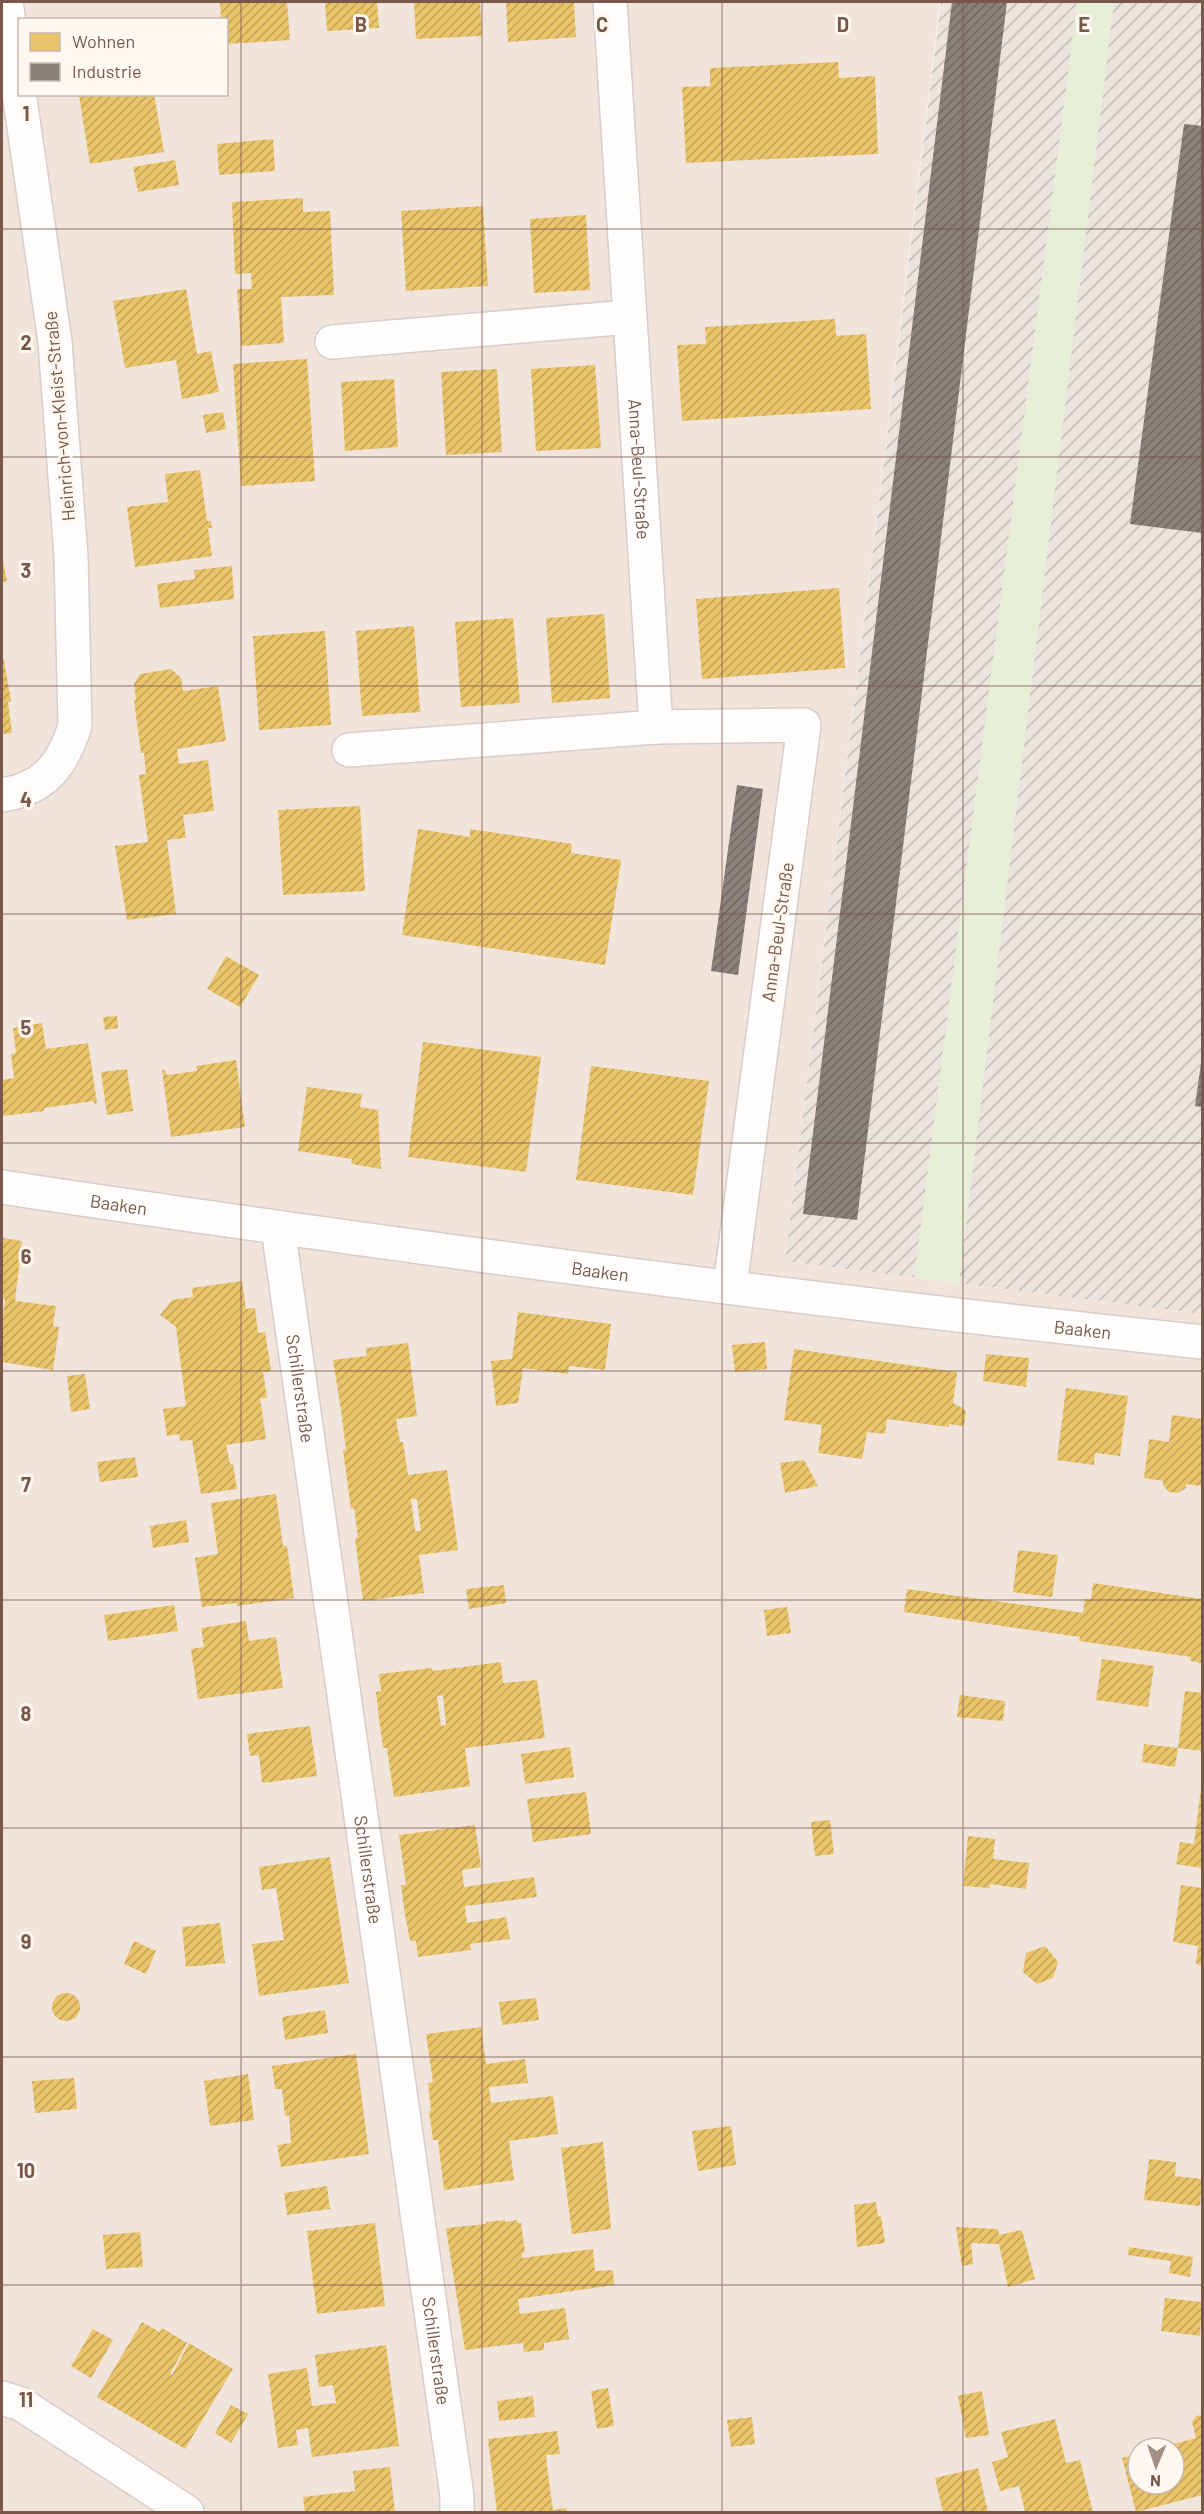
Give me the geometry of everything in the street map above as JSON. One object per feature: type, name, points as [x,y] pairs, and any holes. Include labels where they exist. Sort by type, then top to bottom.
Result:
[{"type":"street","name":"Heinrich-von-Kleist-Straße","points":[[6,2],[18,85]]},
{"type":"street","name":"Anna-Beul-Straße","points":[[610,2],[656,727]]},
{"type":"street","name":"Heinrich-von-Kleist-Straße","points":[[2,795],[16,793],[38,783],[54,770],[68,749],[75,726],[71,556],[55,342],[20,96]]},
{"type":"street","points":[[332,342],[629,317]]},
{"type":"street","name":"Anna-Beul-Straße","points":[[350,750],[656,727],[804,725],[730,1286]]},
{"type":"street","name":"Baaken","points":[[2,1187],[278,1228],[997,1320],[1203,1342]]},
{"type":"street","name":"Schillerstraße","points":[[278,1228],[452,2461],[457,2512]]},
{"type":"street","points":[[2,2398],[21,2404],[187,2512]]},
{"type":"shaded area","points":[[2,2],[940,2],[785,1261],[1202,1314],[1202,2512],[2,2512]]},
{"type":"shaded area","points":[[941,2],[1202,2],[1202,1314],[785,1261]]},
{"type":"green space","points":[[1077,2],[1114,2],[959,1284],[914,1278]]},
{"type":"building: Wohnen","points":[[220,2],[287,2],[290,40],[228,44],[228,18],[221,18]]},
{"type":"building: Wohnen","points":[[325,2],[377,2],[379,28],[327,31]]},
{"type":"building: Wohnen","points":[[414,2],[480,2],[482,36],[416,39]]},
{"type":"building: Wohnen","points":[[506,2],[574,2],[576,37],[508,42]]},
{"type":"building: Wohnen","points":[[838,62],[839,78],[875,76],[878,154],[686,163],[682,87],[710,86],[710,68]]},
{"type":"building: Wohnen","points":[[79,96],[154,96],[164,152],[90,164]]},
{"type":"building: Wohnen","points":[[273,139],[275,171],[219,175],[217,144]]},
{"type":"building: Wohnen","points":[[175,160],[179,185],[138,192],[133,167]]},
{"type":"building: Wohnen","points":[[303,198],[303,212],[330,211],[334,295],[281,297],[284,343],[241,346],[237,289],[252,289],[251,273],[235,274],[232,202]]},
{"type":"building: Wohnen","points":[[483,206],[488,286],[406,291],[401,211]]},
{"type":"building: Wohnen","points":[[586,215],[590,290],[534,293],[530,219]]},
{"type":"building: Wohnen","points":[[186,289],[197,354],[211,351],[219,392],[182,399],[176,360],[125,368],[113,301]]},
{"type":"building: Wohnen","points":[[835,319],[836,336],[866,334],[871,409],[682,421],[677,345],[706,344],[705,327]]},
{"type":"building: Wohnen","points":[[307,359],[315,481],[241,486],[233,364]]},
{"type":"building: Wohnen","points":[[595,365],[601,448],[536,451],[531,369]]},
{"type":"building: Wohnen","points":[[497,369],[502,452],[446,455],[441,372]]},
{"type":"building: Wohnen","points":[[394,379],[398,447],[345,451],[341,382]]},
{"type":"building: Wohnen","points":[[223,412],[226,429],[206,433],[203,415]]},
{"type":"building: Wohnen","points":[[200,470],[207,521],[211,521],[212,528],[208,528],[212,556],[135,567],[127,507],[168,502],[165,474]]},
{"type":"building: Wohnen","points":[[2,556],[7,581],[2,582]]},
{"type":"building: Wohnen","points":[[232,566],[234,599],[160,608],[157,584],[195,579],[194,570]]},
{"type":"building: Wohnen","points":[[839,588],[845,668],[702,679],[696,599]]},
{"type":"building: Wohnen","points":[[604,614],[610,698],[552,703],[546,618]]},
{"type":"building: Wohnen","points":[[513,618],[520,703],[461,707],[455,622]]},
{"type":"building: Wohnen","points":[[414,626],[420,712],[362,716],[356,631]]},
{"type":"building: Wohnen","points":[[325,631],[331,725],[259,730],[253,636]]},
{"type":"building: Wohnen","points":[[2,660],[4,660],[11,701],[8,702],[12,733],[2,734]]},
{"type":"building: Wohnen","points":[[171,669],[181,678],[183,691],[218,686],[226,741],[177,749],[179,764],[208,760],[214,811],[183,815],[186,838],[167,840],[176,914],[127,920],[115,846],[148,842],[139,775],[146,774],[144,753],[141,753],[134,684],[140,674]]},
{"type":"building: Wohnen","points":[[360,806],[365,891],[283,895],[278,810]]},
{"type":"building: Wohnen","points":[[418,829],[470,837],[470,829],[572,844],[571,853],[621,860],[605,965],[402,935]]},
{"type":"building: Wohnen","points":[[226,956],[259,975],[240,1007],[207,989]]},
{"type":"building: Wohnen","points":[[117,1016],[118,1028],[105,1030],[103,1017]]},
{"type":"building: Wohnen","points":[[42,1023],[46,1049],[88,1043],[97,1103],[94,1104],[94,1101],[44,1108],[44,1111],[2,1116],[2,1080],[14,1078],[11,1054],[16,1053],[13,1028]]},
{"type":"building: Wohnen","points":[[423,1042],[541,1057],[526,1172],[408,1157]]},
{"type":"building: Wohnen","points":[[236,1060],[245,1127],[171,1137],[162,1070],[165,1070],[167,1075],[197,1071],[196,1066]]},
{"type":"building: Wohnen","points":[[591,1066],[709,1081],[693,1195],[576,1180]]},
{"type":"building: Wohnen","points":[[127,1069],[133,1111],[107,1115],[101,1072]]},
{"type":"building: Wohnen","points":[[307,1087],[362,1094],[360,1107],[378,1110],[381,1169],[351,1164],[352,1159],[298,1151]]},
{"type":"building: Wohnen","points":[[2,1238],[22,1241],[15,1301],[56,1306],[53,1326],[59,1327],[53,1370],[2,1362],[2,1324],[5,1299],[2,1298]]},
{"type":"building: Wohnen","points":[[242,1281],[246,1309],[255,1308],[258,1333],[265,1332],[268,1351],[271,1371],[263,1372],[267,1398],[260,1398],[266,1439],[226,1445],[230,1464],[233,1464],[237,1489],[201,1494],[192,1440],[180,1441],[179,1434],[167,1436],[163,1409],[186,1406],[176,1327],[160,1315],[172,1300],[193,1297],[192,1288]]},
{"type":"building: Wohnen","points":[[518,1312],[611,1324],[605,1370],[569,1366],[568,1374],[523,1368],[518,1403],[496,1406],[491,1361],[512,1359]]},
{"type":"building: Wohnen","points":[[765,1342],[767,1369],[735,1372],[732,1345]]},
{"type":"building: Wohnen","points":[[408,1343],[417,1416],[396,1419],[400,1442],[403,1442],[408,1475],[447,1470],[458,1550],[419,1555],[424,1593],[363,1601],[355,1538],[358,1537],[354,1508],[351,1509],[343,1450],[346,1450],[333,1360],[367,1356],[366,1348]],"holes":[[[411,1499],[417,1499],[421,1531],[415,1531]]]},
{"type":"building: Wohnen","points":[[794,1349],[957,1372],[953,1403],[966,1412],[964,1426],[949,1424],[949,1427],[887,1419],[885,1434],[867,1432],[862,1459],[818,1453],[822,1425],[784,1420]]},
{"type":"building: Wohnen","points":[[986,1354],[1029,1358],[1026,1387],[983,1381]]},
{"type":"building: Wohnen","points":[[85,1374],[90,1409],[71,1412],[67,1376]]},
{"type":"building: Wohnen","points":[[1066,1388],[1128,1396],[1120,1456],[1095,1453],[1094,1465],[1057,1460]]},
{"type":"building: Wohnen","points":[[1172,1415],[1202,1419],[1202,1486],[1186,1484],[1186,1488],[1178,1493],[1169,1492],[1163,1485],[1163,1481],[1144,1478],[1149,1439],[1169,1442]]},
{"type":"building: Wohnen","points":[[135,1457],[138,1477],[100,1482],[97,1462]]},
{"type":"building: Wohnen","points":[[804,1460],[818,1486],[785,1493],[780,1463]]},
{"type":"building: Wohnen","points":[[276,1494],[283,1546],[287,1546],[294,1598],[237,1606],[237,1603],[202,1607],[195,1558],[218,1554],[211,1503]]},
{"type":"building: Wohnen","points":[[186,1520],[189,1542],[153,1548],[150,1526]]},
{"type":"building: Wohnen","points":[[1018,1550],[1058,1555],[1052,1597],[1013,1592]]},
{"type":"building: Wohnen","points":[[1093,1583],[1202,1599],[1202,1663],[1190,1661],[1191,1657],[1079,1641],[1080,1637],[904,1612],[907,1589],[1083,1613],[1085,1599],[1091,1600]]},
{"type":"building: Wohnen","points":[[504,1585],[506,1603],[469,1609],[466,1589]]},
{"type":"building: Wohnen","points":[[174,1605],[178,1631],[108,1641],[104,1615]]},
{"type":"building: Wohnen","points":[[787,1607],[791,1633],[767,1636],[764,1610]]},
{"type":"building: Wohnen","points":[[246,1621],[249,1641],[276,1637],[283,1688],[198,1699],[191,1649],[204,1647],[201,1628]]},
{"type":"building: Wohnen","points":[[1102,1659],[1154,1666],[1148,1707],[1096,1700]]},
{"type":"building: Wohnen","points":[[501,1662],[503,1683],[537,1680],[545,1738],[465,1748],[470,1786],[394,1797],[387,1748],[383,1748],[379,1719],[376,1692],[381,1691],[379,1674],[432,1668],[433,1671]],"holes":[[[443,1695],[446,1725],[441,1726],[437,1696]]]},
{"type":"building: Wohnen","points":[[1185,1691],[1202,1693],[1202,1751],[1178,1748]]},
{"type":"building: Wohnen","points":[[960,1695],[1005,1701],[1003,1721],[957,1717]]},
{"type":"building: Wohnen","points":[[310,1726],[317,1776],[262,1783],[259,1755],[250,1756],[247,1734]]},
{"type":"building: Wohnen","points":[[1144,1744],[1178,1748],[1175,1767],[1142,1762]]},
{"type":"building: Wohnen","points":[[570,1747],[574,1777],[525,1784],[521,1754]]},
{"type":"building: Wohnen","points":[[1201,1788],[1202,1868],[1176,1864],[1180,1842],[1194,1844]]},
{"type":"building: Wohnen","points":[[586,1792],[591,1834],[533,1842],[527,1799]]},
{"type":"building: Wohnen","points":[[830,1820],[834,1854],[815,1856],[811,1822]]},
{"type":"building: Wohnen","points":[[475,1825],[481,1867],[462,1870],[464,1887],[534,1877],[537,1897],[465,1906],[467,1923],[506,1917],[510,1939],[470,1944],[471,1950],[418,1957],[416,1941],[410,1941],[405,1915],[401,1885],[406,1885],[399,1835]]},
{"type":"building: Wohnen","points":[[968,1836],[995,1839],[993,1859],[1029,1863],[1026,1889],[990,1884],[990,1888],[963,1886]]},
{"type":"building: Wohnen","points":[[330,1857],[349,1983],[259,1996],[252,1944],[284,1940],[276,1888],[262,1890],[259,1867]]},
{"type":"building: Wohnen","points":[[1181,1885],[1202,1888],[1202,1965],[1196,1964],[1198,1946],[1173,1942]]},
{"type":"building: Wohnen","points":[[220,1923],[225,1963],[186,1967],[182,1927]]},
{"type":"building: Wohnen","points":[[134,1941],[156,1951],[146,1974],[124,1964]]},
{"type":"building: Wohnen","points":[[1045,1946],[1058,1962],[1053,1978],[1037,1984],[1023,1972],[1026,1953]]},
{"type":"building: Wohnen","points":[[66,1993],[76,1997],[80,2007],[76,2017],[66,2021],[56,2017],[52,2007],[56,1997]]},
{"type":"building: Wohnen","points":[[536,1998],[539,2020],[502,2025],[499,2002]]},
{"type":"building: Wohnen","points":[[325,2010],[328,2033],[285,2040],[282,2017]]},
{"type":"building: Wohnen","points":[[481,2027],[486,2064],[525,2059],[528,2083],[489,2087],[491,2103],[553,2096],[558,2134],[509,2141],[514,2180],[444,2190],[438,2140],[433,2140],[429,2111],[431,2111],[428,2083],[433,2082],[426,2034]]},
{"type":"building: Wohnen","points":[[356,2054],[369,2154],[281,2167],[277,2145],[291,2143],[289,2115],[285,2116],[282,2089],[275,2089],[272,2066]]},
{"type":"building: Wohnen","points":[[248,2074],[254,2120],[210,2126],[204,2081]]},
{"type":"building: Wohnen","points":[[74,2078],[77,2109],[35,2113],[32,2081]]},
{"type":"building: Wohnen","points":[[731,2126],[736,2165],[698,2171],[692,2131]]},
{"type":"building: Wohnen","points":[[603,2142],[611,2229],[572,2234],[561,2148]]},
{"type":"building: Wohnen","points":[[1149,2159],[1176,2162],[1175,2176],[1202,2179],[1200,2206],[1144,2200]]},
{"type":"building: Wohnen","points":[[327,2186],[330,2209],[287,2215],[284,2193]]},
{"type":"building: Wohnen","points":[[876,2202],[878,2217],[881,2216],[885,2243],[857,2247],[854,2205]]},
{"type":"building: Wohnen","points":[[505,2220],[505,2222],[517,2220],[521,2223],[525,2252],[522,2253],[522,2258],[593,2249],[595,2271],[613,2270],[614,2285],[518,2299],[520,2314],[565,2308],[569,2339],[544,2343],[544,2350],[524,2352],[523,2343],[465,2350],[446,2228]]},
{"type":"building: Wohnen","points":[[375,2223],[385,2306],[317,2314],[307,2231]]},
{"type":"building: Wohnen","points":[[956,2227],[998,2229],[999,2235],[1022,2230],[1035,2279],[1008,2287],[999,2244],[971,2243],[973,2264],[962,2266]]},
{"type":"building: Wohnen","points":[[140,2232],[143,2267],[106,2269],[103,2235]]},
{"type":"building: Wohnen","points":[[1129,2247],[1193,2257],[1190,2277],[1169,2273],[1171,2261],[1128,2255]]},
{"type":"building: Wohnen","points":[[1165,2298],[1202,2302],[1200,2336],[1161,2331]]},
{"type":"building: Wohnen","points":[[142,2322],[160,2332],[162,2328],[187,2343],[170,2374],[172,2375],[189,2343],[233,2369],[185,2449],[97,2397]]},
{"type":"building: Wohnen","points":[[93,2329],[113,2340],[91,2378],[71,2366]]},
{"type":"building: Wohnen","points":[[386,2345],[399,2446],[312,2457],[308,2428],[296,2430],[298,2445],[278,2448],[268,2374],[307,2368],[312,2406],[336,2403],[333,2385],[319,2387],[315,2355]]},
{"type":"building: Wohnen","points":[[608,2388],[614,2426],[597,2429],[591,2391]]},
{"type":"building: Wohnen","points":[[982,2391],[989,2435],[966,2438],[958,2396]]},
{"type":"building: Wohnen","points":[[533,2396],[535,2417],[499,2421],[497,2401]]},
{"type":"building: Wohnen","points":[[231,2405],[248,2414],[231,2443],[215,2433]]},
{"type":"building: Wohnen","points":[[1202,2415],[1202,2495],[1136,2512],[1132,2496],[1186,2496],[1186,2441],[1196,2438],[1192,2422],[1196,2416]]},
{"type":"building: Wohnen","points":[[752,2417],[755,2444],[731,2447],[727,2420]]},
{"type":"building: Wohnen","points":[[1055,2419],[1066,2463],[1080,2460],[1093,2512],[1025,2512],[1019,2486],[1000,2491],[992,2462],[1008,2457],[1001,2432]]},
{"type":"building: Wohnen","points":[[557,2431],[560,2454],[546,2455],[549,2482],[553,2510],[566,2508],[567,2512],[497,2512],[488,2439]]},
{"type":"building: Wohnen","points":[[1126,2457],[1126,2473],[1122,2458]]},
{"type":"building: Wohnen","points":[[390,2467],[395,2512],[305,2512],[303,2497],[355,2491],[353,2471]]},
{"type":"building: Wohnen","points":[[978,2468],[988,2512],[943,2512],[935,2478]]},
{"type":"building: Industrie","points":[[952,2],[1007,2],[857,1220],[803,1214]]},
{"type":"building: Industrie","points":[[1184,124],[1202,126],[1202,533],[1130,524]]},
{"type":"building: Industrie","points":[[737,785],[763,789],[738,975],[711,971]]},
{"type":"building: Industrie","points":[[1202,1063],[1202,1107],[1195,1106]]}]
